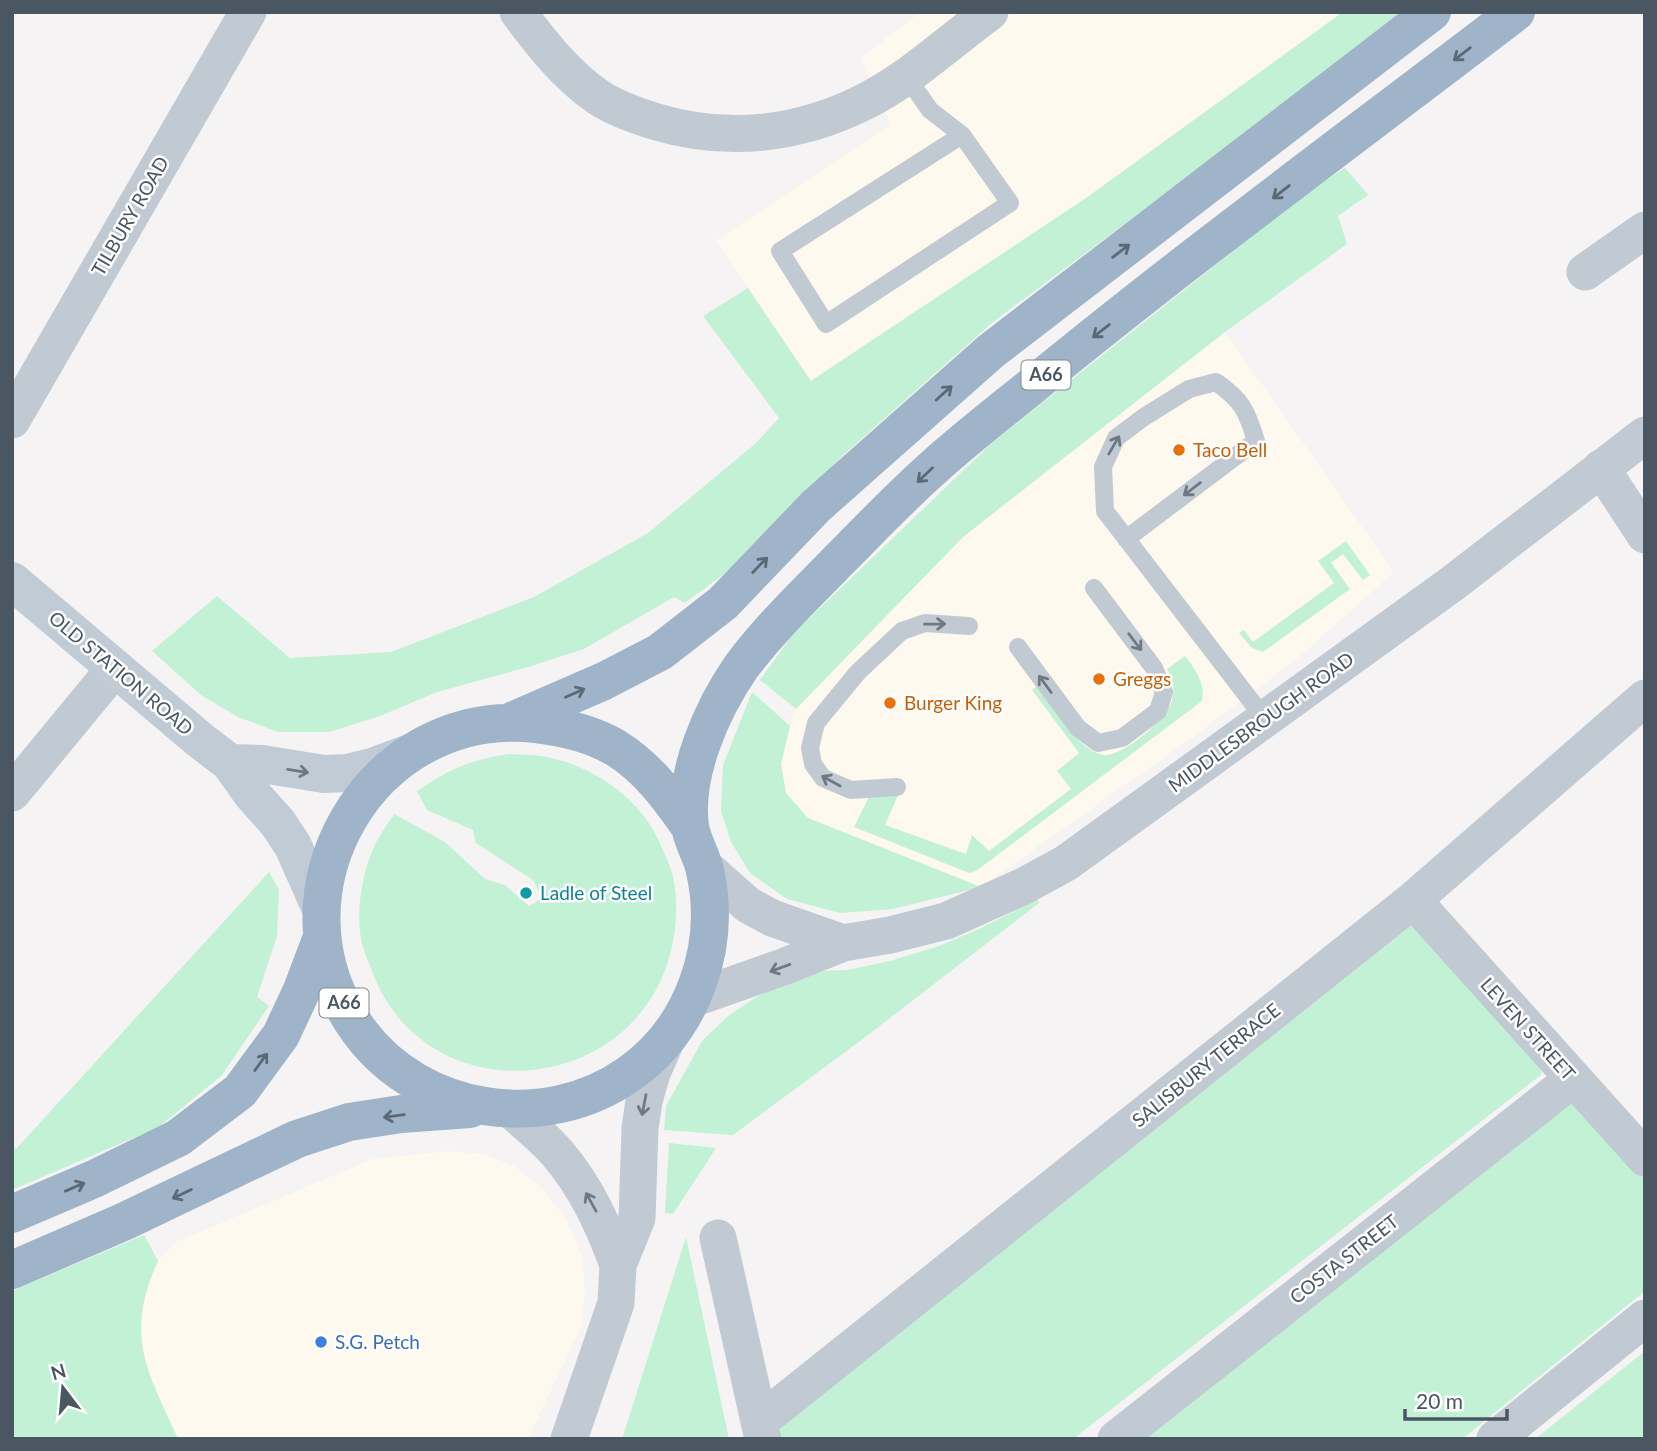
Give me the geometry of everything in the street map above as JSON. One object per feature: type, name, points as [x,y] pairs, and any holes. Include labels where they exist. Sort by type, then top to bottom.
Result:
[{"type":"highway","name":"A66","points":[[12,1213],[94,1179],[178,1138],[240,1091],[281,1035],[302,990],[322,923],[328,863],[345,822],[372,784],[407,754],[457,730],[513,721],[604,681],[660,652],[723,603],[816,506],[991,351],[1432,12]]},
{"type":"highway","name":"A66","points":[[690,827],[691,780],[700,750],[716,710],[738,671],[774,625],[931,469],[1072,353],[1516,12]]},
{"type":"highway","name":"A66","points":[[12,1270],[124,1222],[297,1139],[349,1122],[401,1114],[498,1108],[537,1109],[586,1098],[629,1074],[666,1041],[692,999],[708,953],[711,909],[705,867],[690,827],[659,783],[616,749],[566,727],[513,721]]},
{"type":"highway","name":"A66","points":[[322,923],[334,986],[358,1031],[394,1068],[438,1094],[498,1108]]},
{"type":"main road","name":"OLD STATION ROAD","points":[[12,581],[230,763],[293,846],[322,923]]},
{"type":"main road","points":[[230,763],[262,764],[324,774],[347,773],[407,754]]},
{"type":"street","name":"TILBURY ROAD","points":[[12,420],[248,12]]},
{"type":"street","points":[[518,12],[556,62],[600,98],[636,116],[675,128],[713,134],[756,135],[797,128],[865,102],[906,76],[990,12]]},
{"type":"street","points":[[1585,272],[1645,230]]},
{"type":"street","name":"MIDDLESBROUGH ROAD","points":[[692,999],[843,943],[946,921],[1024,886],[1066,863],[1453,583],[1645,435]]},
{"type":"street","points":[[1601,468],[1645,535]]},
{"type":"street","points":[[12,793],[115,668]]},
{"type":"street","name":"SALISBURY TERRACE","points":[[761,1430],[1413,900],[1645,698]]},
{"type":"street","name":"MIDDLESBROUGH ROAD","points":[[705,867],[748,905],[772,918],[843,943]]},
{"type":"street","name":"LEVEN STREET","points":[[1413,900],[1645,1158]]},
{"type":"street","points":[[569,1439],[616,1303],[618,1265],[637,1218],[640,1128],[644,1101],[652,1073],[666,1041]]},
{"type":"street","name":"COSTA STREET","points":[[1116,1439],[1573,1079]]},
{"type":"street","points":[[498,1108],[557,1152],[602,1222],[618,1265]]},
{"type":"street","points":[[718,1238],[761,1430]]},
{"type":"street","points":[[1495,1439],[1645,1318]]},
{"type":"lane","points":[[906,76],[930,110],[962,135],[1010,203],[826,324],[780,251],[962,135]]},
{"type":"lane","points":[[1126,538],[1256,441],[1249,418],[1236,396],[1216,382],[1189,390],[1144,417],[1116,438],[1103,467],[1105,511],[1265,719]]},
{"type":"lane","points":[[1018,647],[1078,728],[1098,743],[1122,738],[1149,718],[1158,710],[1164,692],[1154,668],[1094,588]]},
{"type":"lane","points":[[897,787],[850,790],[823,778],[813,764],[810,748],[816,723],[858,672],[902,631],[925,623],[969,626]]},
{"type":"shaded area","points":[[921,12],[1343,12],[1086,198],[810,381],[716,240],[891,124],[860,58]]},
{"type":"shaded area","points":[[1211,312],[1394,572],[1298,658],[1193,737],[981,887],[808,818],[786,793],[781,764],[790,726],[817,646]]},
{"type":"shaded area","points":[[447,1151],[484,1154],[514,1166],[543,1189],[566,1219],[582,1255],[585,1289],[582,1325],[528,1439],[178,1439],[146,1367],[141,1341],[141,1311],[147,1286],[158,1261],[176,1242],[372,1159]]},
{"type":"green space","points":[[1343,12],[1404,12],[1295,97],[993,322],[841,457],[778,526],[732,568],[685,603],[674,597],[584,649],[437,692],[380,716],[329,732],[278,732],[238,717],[201,695],[152,651],[217,596],[290,658],[391,652],[534,597],[648,533],[755,444],[779,418],[703,316],[748,288],[811,381],[1086,198]]},
{"type":"green space","points":[[1345,168],[1368,195],[1338,216],[1347,244],[1225,332],[963,537],[796,709],[760,680],[793,634],[993,442],[1305,194]]},
{"type":"green space","points":[[1346,541],[1370,575],[1363,580],[1343,554],[1331,563],[1350,589],[1263,652],[1252,648],[1239,633],[1244,630],[1253,642],[1334,583],[1318,561]]},
{"type":"green space","points":[[1185,656],[1201,683],[1202,701],[976,871],[969,873],[854,827],[870,795],[898,795],[885,825],[966,854],[972,835],[989,851],[1071,789],[1057,771],[1079,753],[1032,690],[1037,686],[1066,726],[1084,745],[1103,755],[1111,754],[1132,744],[1169,708],[1173,692],[1167,669]]},
{"type":"green space","points":[[752,692],[790,726],[781,764],[786,793],[808,818],[981,887],[893,909],[840,913],[787,899],[750,873],[731,842],[721,811],[723,765]]},
{"type":"green space","points":[[509,754],[537,755],[564,762],[582,768],[616,788],[643,815],[654,831],[671,870],[676,894],[672,946],[652,997],[619,1035],[576,1059],[529,1070],[481,1067],[435,1049],[398,1016],[371,968],[363,946],[359,920],[366,867],[377,841],[394,814],[445,842],[485,879],[505,885],[529,906],[542,898],[533,880],[476,843],[473,830],[427,810],[417,791],[460,766]]},
{"type":"green space","points":[[269,872],[279,890],[277,936],[257,997],[269,1006],[222,1075],[159,1127],[12,1190],[12,1147],[16,1149]]},
{"type":"green space","points":[[1038,899],[1039,903],[733,1135],[664,1130],[666,1106],[702,1041],[727,1017],[759,995],[819,971],[847,970],[890,961],[939,946]]},
{"type":"green space","points":[[1410,919],[1540,1064],[1542,1074],[1073,1439],[782,1439],[778,1420]]},
{"type":"green space","points":[[1574,1098],[1645,1178],[1645,1291],[1462,1439],[1126,1439]]},
{"type":"green space","points":[[669,1143],[716,1148],[673,1214],[665,1213]]},
{"type":"green space","points":[[144,1235],[158,1261],[142,1311],[144,1352],[157,1393],[178,1439],[12,1439],[12,1291]]},
{"type":"green space","points":[[686,1237],[729,1439],[622,1439]]},
{"type":"green space","points":[[1645,1351],[1645,1439],[1535,1439]]},
{"type":"place","name":"Taco Bell","points":[[1179,450]]},
{"type":"place","name":"Greggs","points":[[1099,679]]},
{"type":"place","name":"Burger King","points":[[890,703]]},
{"type":"place","name":"Ladle of Steel","points":[[526,893]]},
{"type":"place","name":"S.G. Petch","points":[[321,1342]]}]
